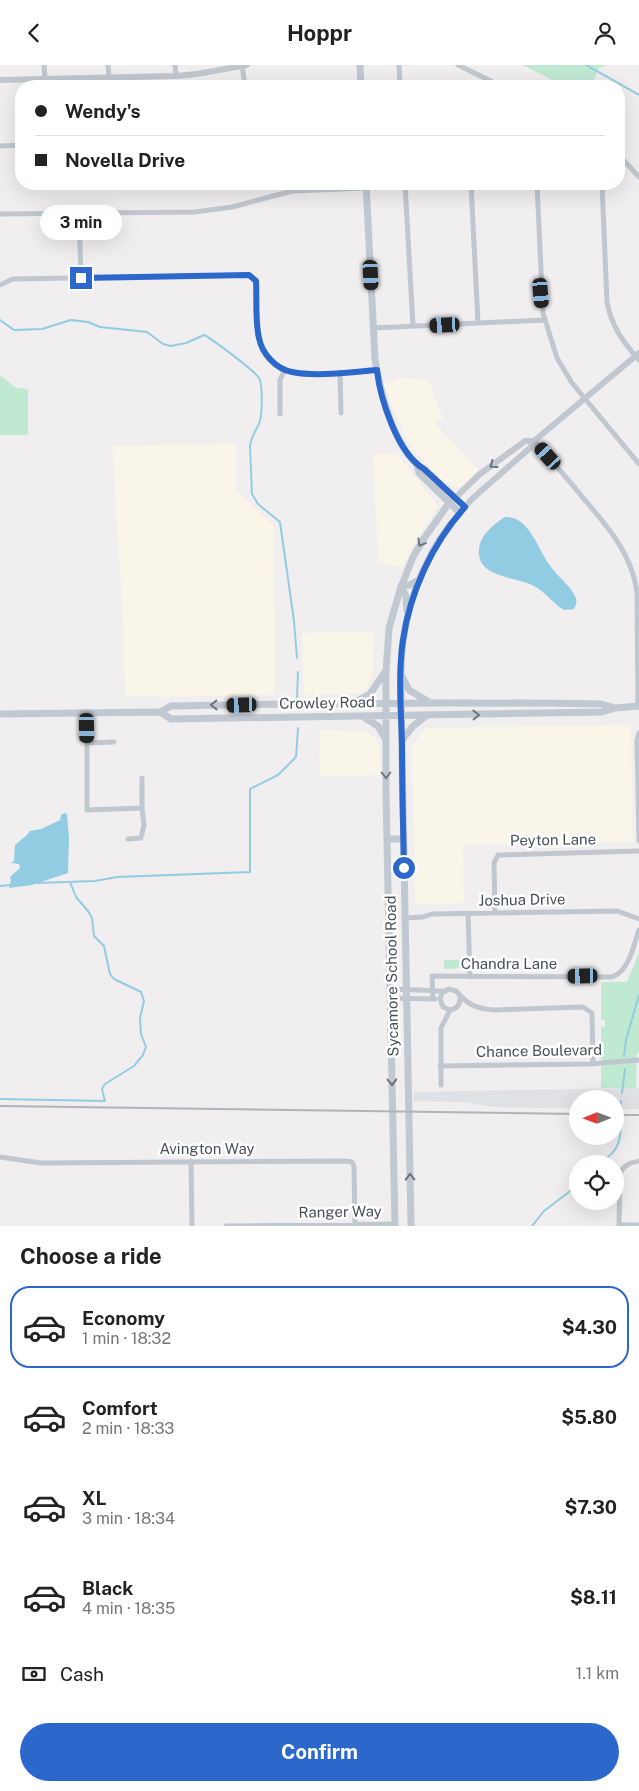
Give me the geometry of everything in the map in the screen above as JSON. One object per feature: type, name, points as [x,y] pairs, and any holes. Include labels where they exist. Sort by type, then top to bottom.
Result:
[{"type":"main road","points":[[360,65],[361,80]]},
{"type":"main road","points":[[366,190],[377,370],[385,403],[396,434],[417,465],[419,473],[462,510]]},
{"type":"main road","name":"Sycamore School Road","points":[[395,1225],[387,839],[386,672],[389,628],[401,587],[413,557],[452,500]]},
{"type":"main road","name":"Sycamore School Road","points":[[411,1226],[401,716],[403,642],[407,617],[420,578],[437,544],[462,510]]},
{"type":"main road","points":[[407,617],[406,595],[401,587],[410,585],[420,578]]},
{"type":"main road","points":[[353,703],[370,694],[386,672]]},
{"type":"main road","points":[[401,674],[409,690],[430,702]]},
{"type":"main road","name":"Crowley Road","points":[[0,714],[160,712],[170,706],[430,702],[601,704],[616,708]]},
{"type":"main road","points":[[529,713],[538,709],[574,708],[586,704]]},
{"type":"main road","name":"Crowley Road","points":[[160,712],[171,719],[362,717],[602,712],[639,705]]},
{"type":"main road","points":[[402,741],[414,726],[427,716]]},
{"type":"main road","points":[[362,717],[378,726],[386,739]]},
{"type":"main road","points":[[387,839],[403,839]]},
{"type":"street","points":[[44,65],[45,79]]},
{"type":"street","points":[[108,65],[109,77]]},
{"type":"street","points":[[175,65],[176,76]]},
{"type":"street","points":[[0,80],[176,76],[244,65],[245,80]]},
{"type":"street","points":[[399,65],[400,80]]},
{"type":"street","points":[[458,65],[487,80]]},
{"type":"street","points":[[0,146],[15,145]]},
{"type":"street","points":[[625,162],[639,177]]},
{"type":"street","points":[[0,214],[195,212],[232,207],[292,191],[307,190]]},
{"type":"street","points":[[405,190],[413,326]]},
{"type":"street","points":[[471,190],[478,323]]},
{"type":"street","points":[[536,190],[544,320],[557,358],[563,370],[639,464]]},
{"type":"street","points":[[462,510],[530,448],[534,441],[638,357],[623,340],[609,314],[602,190]]},
{"type":"street","points":[[79,213],[81,278]]},
{"type":"street","points":[[0,285],[12,279],[249,275],[256,281],[259,338],[264,353],[279,366],[291,372],[377,370]]},
{"type":"street","points":[[374,328],[544,320]]},
{"type":"street","points":[[280,415],[280,380],[285,369]]},
{"type":"street","points":[[340,372],[341,413]]},
{"type":"street","points":[[452,500],[480,474],[525,441],[534,441],[609,529],[630,562],[636,581],[638,610],[639,705]]},
{"type":"street","points":[[86,713],[87,810],[142,809]]},
{"type":"street","points":[[639,733],[637,740],[639,841]]},
{"type":"street","points":[[87,743],[114,742]]},
{"type":"street","points":[[128,839],[142,838],[144,825],[142,778]]},
{"type":"street","name":"Peyton Lane","points":[[494,913],[494,863],[498,855],[639,851]]},
{"type":"street","name":"Joshua Drive","points":[[404,918],[423,917],[432,914],[616,911],[639,919]]},
{"type":"street","points":[[468,913],[470,977]]},
{"type":"street","name":"Chandra Lane","points":[[433,990],[432,976],[612,977],[620,974],[625,967],[639,930]]},
{"type":"street","points":[[390,989],[445,991],[452,989],[456,991],[460,998],[479,1008],[493,1010],[583,1007],[592,1013],[593,1063]]},
{"type":"street","points":[[433,990],[433,998]]},
{"type":"street","points":[[440,999],[445,991]]},
{"type":"street","points":[[390,998],[440,999]]},
{"type":"street","points":[[441,1085],[441,1028],[450,1010],[457,1007],[460,998]]},
{"type":"street","points":[[440,999],[443,1007],[450,1010]]},
{"type":"street","name":"Chance Boulevard","points":[[440,1066],[593,1063],[639,1060]]},
{"type":"street","name":"Avington Way","points":[[0,1157],[41,1163],[191,1161],[352,1162],[354,1166],[355,1225]]},
{"type":"street","points":[[191,1161],[192,1226]]},
{"type":"street","points":[[639,1161],[629,1163],[620,1173],[619,1225],[639,1225]]},
{"type":"street","name":"Ranger Way","points":[[226,1226],[395,1225]]},
{"type":"shaded area","points":[[397,378],[428,379],[443,419],[435,423],[479,470],[457,489],[441,479],[412,448],[404,434],[384,385]]},
{"type":"shaded area","points":[[236,444],[236,490],[274,526],[275,695],[164,697],[125,695],[124,639],[112,446]]},
{"type":"shaded area","points":[[373,454],[397,454],[438,506],[414,543],[402,568],[378,561]]},
{"type":"shaded area","points":[[374,631],[373,676],[366,689],[360,693],[304,695],[302,633]]},
{"type":"shaded area","points":[[631,725],[633,842],[463,845],[464,903],[415,904],[412,746],[426,728]]},
{"type":"shaded area","points":[[319,730],[365,731],[379,740],[381,775],[320,776]]},
{"type":"shaded area","points":[[639,1088],[639,1109],[624,1109],[624,1090],[569,1090],[569,1108],[494,1107],[462,1102],[413,1101],[414,1092]]},
{"type":"green space","points":[[523,65],[607,65],[599,68],[594,80],[552,80]]},
{"type":"green space","points":[[0,375],[16,388],[28,389],[28,435],[0,435]]},
{"type":"green space","points":[[639,953],[639,1053],[637,1053],[636,1088],[601,1088],[601,1027],[605,1027],[605,1020],[601,1020],[601,982],[627,982]]},
{"type":"green space","points":[[444,960],[462,960],[462,968],[444,969]]},
{"type":"water","points":[[505,517],[514,518],[527,528],[546,560],[574,594],[576,605],[574,609],[564,610],[534,586],[498,575],[484,566],[480,559],[479,549],[482,539],[492,527]]},
{"type":"water","points":[[67,814],[69,838],[68,873],[32,885],[9,888],[10,877],[20,868],[19,864],[11,863],[14,861],[15,845],[30,831],[41,829],[60,820],[61,815]]},
{"type":"waterway","points":[[586,65],[612,80]]},
{"type":"waterway","points":[[625,87],[639,95]]},
{"type":"waterway","points":[[0,320],[14,330],[42,329],[71,320],[88,322],[100,327],[147,332],[163,344],[171,346],[186,343],[204,335],[233,355],[259,378],[262,406],[260,421],[250,446],[252,494],[258,504],[280,522],[294,621],[297,658]]},
{"type":"waterway","points":[[297,697],[298,672]]},
{"type":"waterway","points":[[37,883],[95,881],[117,877],[250,872],[250,789],[278,775],[296,757],[298,728]]},
{"type":"waterway","points":[[0,1099],[105,1101],[102,1089],[105,1084],[134,1066],[143,1055],[146,1047],[141,1034],[140,1018],[144,1001],[141,992],[114,979],[110,974],[104,946],[94,936],[92,918],[76,897],[70,882]]},
{"type":"waterway","points":[[0,886],[10,885]]},
{"type":"waterway","points":[[624,1056],[626,1040],[639,995]]},
{"type":"waterway","points":[[622,1090],[625,1069]]},
{"type":"waterway","points":[[610,1155],[618,1145]]},
{"type":"waterway","points":[[532,1226],[544,1211],[569,1192]]},
{"type":"railway","points":[[0,1106],[569,1114]]},
{"type":"railway","points":[[624,1115],[639,1115]]},
{"type":"route","points":[[81,278],[249,275],[256,281],[259,338],[264,353],[279,366],[291,372],[318,373],[377,370],[385,403],[396,434],[410,458],[465,507],[437,544],[413,596],[407,617],[401,674],[404,868]]}]
